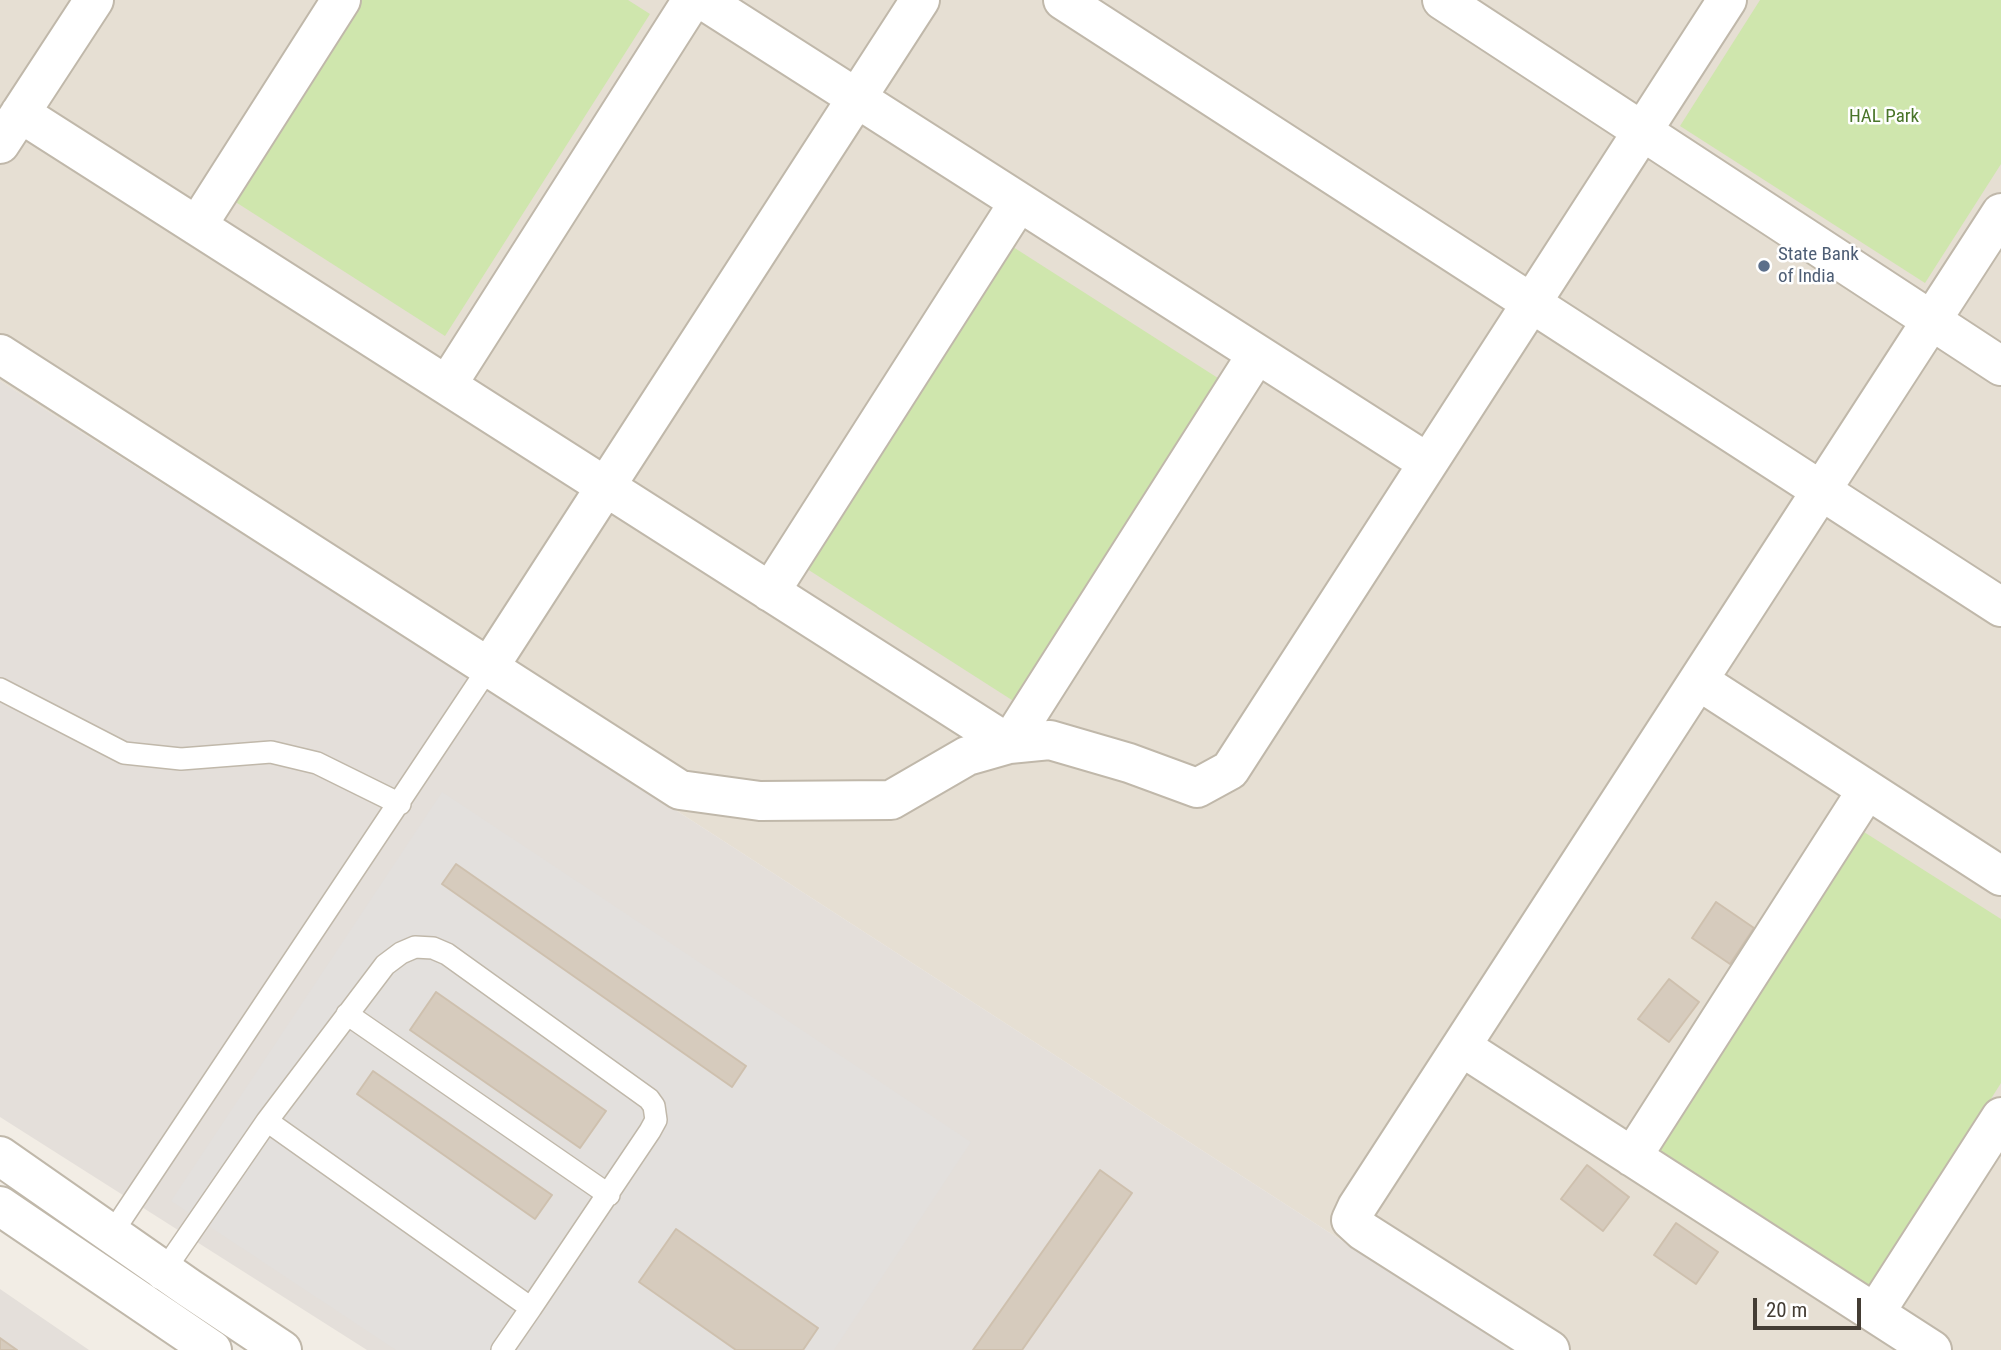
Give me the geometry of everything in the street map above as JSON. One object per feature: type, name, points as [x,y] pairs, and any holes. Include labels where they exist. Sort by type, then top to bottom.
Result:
[{"type":"street","points":[[94,0],[10,128],[197,226],[1009,744]]},
{"type":"street","points":[[197,226],[341,0]]},
{"type":"street","points":[[447,385],[692,0]]},
{"type":"street","points":[[703,0],[1428,463]]},
{"type":"street","points":[[489,667],[920,0]]},
{"type":"street","points":[[1063,0],[2001,607]]},
{"type":"street","points":[[1442,0],[2001,366]]},
{"type":"street","points":[[0,354],[680,790],[760,801],[891,800],[967,756],[1009,744],[1050,740],[1129,763],[1197,788],[1230,770],[1727,0]]},
{"type":"street","points":[[770,592],[1019,202]]},
{"type":"street","points":[[1550,1350],[1363,1231],[1351,1220],[2001,213]]},
{"type":"street","points":[[1009,744],[1257,354]]},
{"type":"street","points":[[1699,681],[2001,876]]},
{"type":"street","points":[[1632,1157],[1867,790]]},
{"type":"street","points":[[1462,1047],[1932,1350]]},
{"type":"street","points":[[1875,1313],[2001,1117]]},
{"type":"street","points":[[0,1156],[282,1350]]},
{"type":"street","points":[[0,1206],[212,1350]]},
{"type":"lane","points":[[112,1233],[489,667]]},
{"type":"lane","points":[[0,689],[124,753],[181,758],[271,752],[317,763],[400,804]]},
{"type":"lane","points":[[140,1301],[164,1271],[267,1121],[385,965],[415,947],[433,947],[447,954],[649,1099],[654,1106],[656,1120],[502,1350]]},
{"type":"lane","points":[[347,1014],[608,1195]]},
{"type":"lane","points":[[267,1121],[531,1308]]},
{"type":"shaded area","points":[[0,0],[2001,0],[2001,1350],[1511,1350],[479,683],[0,381]]},
{"type":"shaded area","points":[[0,381],[479,683],[1511,1350],[367,1350],[0,1117]]},
{"type":"shaded area","points":[[442,792],[971,1142],[834,1350],[396,1350],[171,1201]]},
{"type":"shaded area","points":[[0,1289],[89,1350],[0,1350]]},
{"type":"green space","points":[[362,0],[628,0],[650,14],[445,336],[234,201]]},
{"type":"green space","name":"HAL Park","points":[[1760,0],[2001,0],[2001,164],[1925,283],[1680,126]]},
{"type":"green space","points":[[1010,245],[1221,380],[1015,702],[804,567]]},
{"type":"green space","points":[[1864,832],[2001,919],[2001,1083],[1870,1289],[1658,1153]]},
{"type":"building","points":[[456,864],[746,1066],[732,1087],[442,884]]},
{"type":"building","points":[[1716,902],[1754,928],[1730,964],[1692,938]]},
{"type":"building","points":[[1669,979],[1699,1002],[1669,1042],[1638,1019]]},
{"type":"building","points":[[436,992],[606,1111],[580,1148],[410,1030]]},
{"type":"building","points":[[373,1071],[552,1195],[535,1219],[357,1094]]},
{"type":"building","points":[[1587,1165],[1629,1197],[1603,1231],[1561,1199]]},
{"type":"building","points":[[1100,1170],[1132,1193],[1022,1350],[973,1350]]},
{"type":"building","points":[[1676,1223],[1718,1252],[1696,1284],[1654,1255]]},
{"type":"building","points":[[676,1229],[818,1328],[803,1350],[736,1350],[639,1282]]},
{"type":"building","points":[[0,1338],[17,1350],[0,1350]]},
{"type":"place","name":"State Bank of India","points":[[1764,266]]}]
